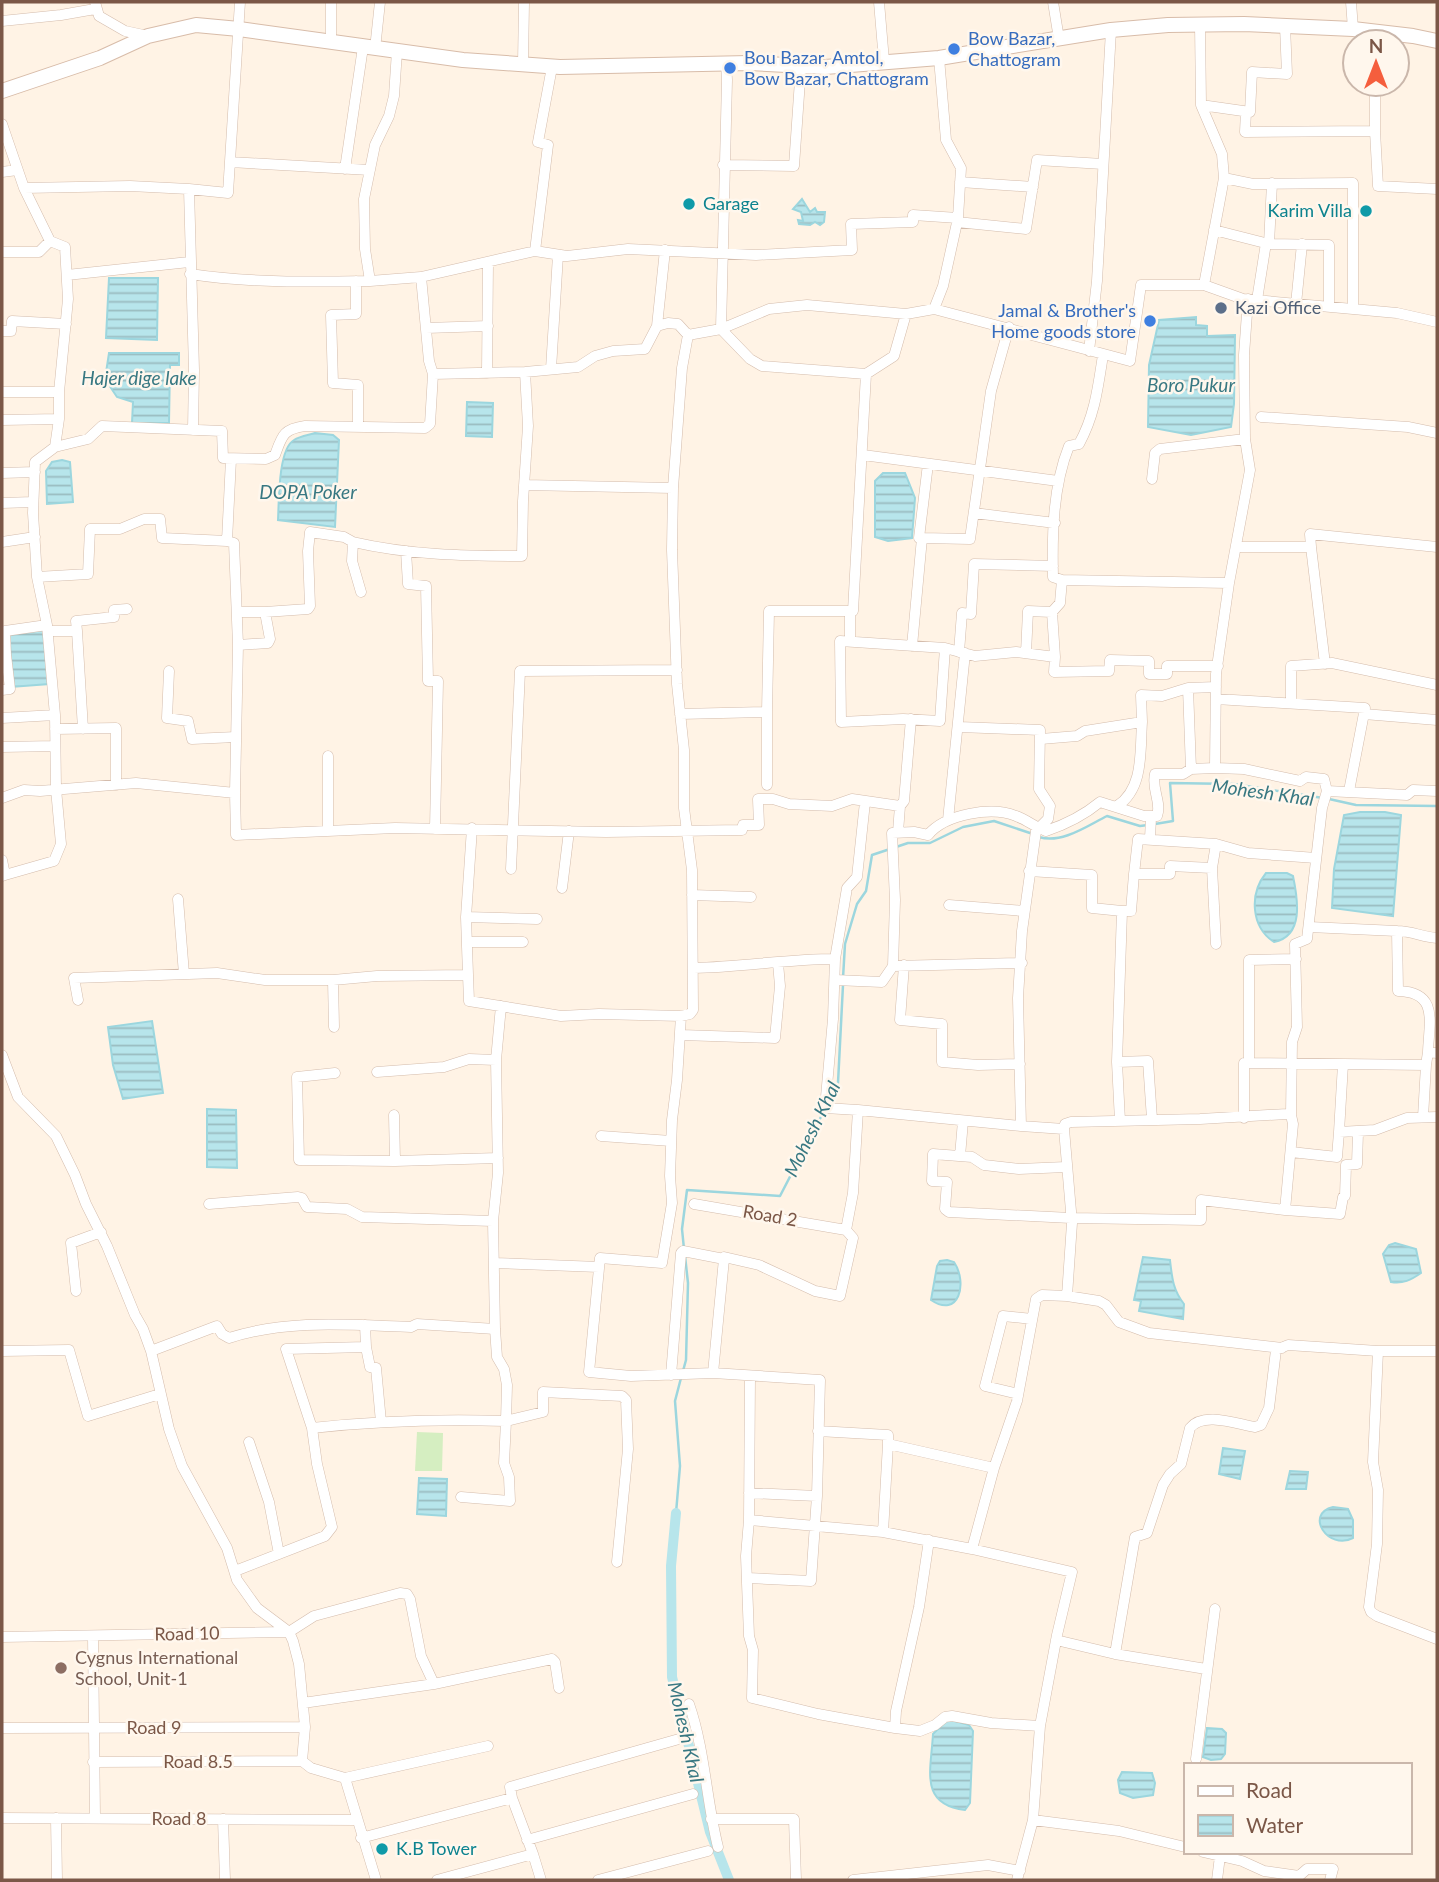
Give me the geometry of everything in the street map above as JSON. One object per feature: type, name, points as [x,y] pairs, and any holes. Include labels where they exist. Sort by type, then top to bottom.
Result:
[{"type":"street","points":[[24,188],[130,186],[228,193],[240,2]]},
{"type":"street","points":[[331,2],[331,43]]},
{"type":"street","points":[[345,169],[380,2]]},
{"type":"street","points":[[523,64],[524,2]]},
{"type":"street","points":[[878,2],[884,61]]},
{"type":"street","points":[[1053,2],[1059,38]]},
{"type":"street","points":[[1351,2],[1353,28]]},
{"type":"street","points":[[2,22],[61,15],[95,5],[99,16],[125,31],[148,36]]},
{"type":"street","points":[[2,90],[100,58],[148,36],[196,26],[552,67],[726,63],[825,67],[939,58],[1111,30],[1168,24],[1341,28]]},
{"type":"street","points":[[1200,24],[1201,106],[1222,154],[1224,178],[1203,285]]},
{"type":"street","points":[[1201,106],[1250,111],[1252,72],[1287,74],[1285,26]]},
{"type":"street","points":[[1089,351],[1097,281],[1111,30]]},
{"type":"street","points":[[1411,36],[1437,41]]},
{"type":"street","points":[[370,281],[365,249],[364,199],[375,145],[389,116],[394,96],[397,51]]},
{"type":"street","points":[[934,309],[943,286],[958,220],[961,168],[946,140],[939,58]]},
{"type":"street","points":[[726,63],[721,329],[750,359],[762,366],[866,374],[894,356],[906,314]]},
{"type":"street","points":[[723,165],[794,166],[801,66]]},
{"type":"street","points":[[535,251],[548,145],[538,142],[552,67]]},
{"type":"street","points":[[1375,98],[1378,186],[1437,189]]},
{"type":"street","points":[[1246,111],[1245,132],[1376,131]]},
{"type":"street","points":[[2,124],[16,170],[50,241],[65,247],[68,299],[55,447]]},
{"type":"street","points":[[190,274],[220,279],[370,281],[421,277],[535,251],[567,256],[628,249],[756,255],[852,250],[851,224],[913,222],[914,215],[1026,229],[1037,160],[1103,164]]},
{"type":"street","points":[[230,162],[370,170]]},
{"type":"street","points":[[2,172],[16,170]]},
{"type":"street","points":[[1224,178],[1252,184],[1353,183],[1353,308]]},
{"type":"street","points":[[960,182],[1033,187]]},
{"type":"street","points":[[1215,768],[1218,666],[1229,583],[1250,470],[1245,439],[1244,355],[1253,300],[1267,243],[1272,183]]},
{"type":"street","points":[[189,189],[193,430]]},
{"type":"street","points":[[1214,230],[1267,243],[1329,245],[1329,306]]},
{"type":"street","points":[[2,252],[39,252],[50,241]]},
{"type":"street","points":[[1296,304],[1301,244]]},
{"type":"street","points":[[433,374],[524,372],[578,367],[595,356],[613,351],[645,349],[657,326],[665,250]]},
{"type":"street","points":[[551,369],[558,255]]},
{"type":"street","points":[[67,275],[189,262]]},
{"type":"street","points":[[487,373],[488,262]]},
{"type":"street","points":[[2,859],[3,875],[54,861],[61,844],[56,789],[55,715],[47,628],[37,577],[33,502],[35,462],[55,447],[88,439],[102,426],[222,431],[223,458],[265,459],[275,455],[284,433],[294,428],[425,428],[430,424],[433,374],[429,361],[421,277]]},
{"type":"street","points":[[356,281],[356,314],[331,315],[333,383],[358,385],[358,426]]},
{"type":"street","points":[[688,335],[721,329],[769,310],[807,305],[906,314],[934,309],[1130,360],[1141,285],[1203,285],[1253,300],[1353,308],[1411,315],[1437,322]]},
{"type":"street","points":[[2,331],[11,331],[12,321],[66,324]]},
{"type":"street","points":[[657,326],[678,324],[688,335]]},
{"type":"street","points":[[426,328],[488,326]]},
{"type":"street","points":[[922,538],[970,539],[991,391],[1009,327]]},
{"type":"street","points":[[472,828],[466,917],[469,1002],[561,1016],[690,1014],[693,1010],[694,968],[691,855],[684,808],[672,550],[673,488],[682,368],[688,335]]},
{"type":"street","points":[[1103,355],[1097,399],[1089,427],[1079,444],[1069,446],[1058,481],[1053,577],[1062,580],[1229,583]]},
{"type":"street","points":[[237,612],[265,612],[310,606],[310,532],[344,537],[353,542],[450,556],[523,556],[528,426],[524,372]]},
{"type":"street","points":[[767,786],[769,611],[853,611],[866,374]]},
{"type":"street","points":[[2,392],[59,392]]},
{"type":"street","points":[[1261,417],[1408,428],[1437,433]]},
{"type":"street","points":[[2,420],[59,419]]},
{"type":"street","points":[[1152,479],[1156,453],[1160,449],[1245,439]]},
{"type":"street","points":[[863,455],[1058,481]]},
{"type":"street","points":[[227,541],[231,458]]},
{"type":"street","points":[[912,646],[922,538],[919,538],[928,464]]},
{"type":"street","points":[[2,473],[35,472]]},
{"type":"street","points":[[524,485],[673,488]]},
{"type":"street","points":[[2,503],[33,502]]},
{"type":"street","points":[[975,513],[1055,523]]},
{"type":"street","points":[[37,577],[88,574],[90,529],[120,529],[144,519],[160,519],[162,537],[234,543],[238,645],[234,793],[236,835],[472,828],[569,831],[742,830],[743,825],[759,825],[758,799],[832,806],[852,799],[900,806]]},
{"type":"street","points":[[1325,664],[1310,534],[1437,547]]},
{"type":"street","points":[[2,542],[35,537]]},
{"type":"street","points":[[353,542],[352,561],[361,592]]},
{"type":"street","points":[[1236,547],[1311,547]]},
{"type":"street","points":[[406,551],[408,584],[426,586],[428,681],[438,681],[435,829]]},
{"type":"street","points":[[948,820],[959,727],[962,613],[971,614],[974,564],[1053,566]]},
{"type":"street","points":[[1062,580],[1060,603],[1052,612],[1054,672],[1109,671],[1110,660],[1149,661],[1149,674],[1167,674],[1167,666],[1218,666]]},
{"type":"street","points":[[83,729],[76,621],[114,617],[114,610],[127,609]]},
{"type":"street","points":[[850,611],[850,641]]},
{"type":"street","points":[[1026,653],[1028,611],[1052,612]]},
{"type":"street","points":[[238,645],[268,643],[270,639],[265,612]]},
{"type":"street","points":[[2,690],[10,690],[4,655],[5,631],[47,628],[77,631]]},
{"type":"street","points":[[945,648],[940,721],[911,719],[841,722],[840,641],[945,648],[975,656],[1016,652],[1055,657]]},
{"type":"street","points":[[1292,702],[1292,666],[1325,664],[1417,679],[1437,685]]},
{"type":"street","points":[[511,869],[520,671],[677,670]]},
{"type":"street","points":[[169,671],[167,718],[188,721],[192,739],[236,737]]},
{"type":"street","points":[[1117,806],[1127,799],[1137,778],[1142,722],[1141,695],[1162,696],[1188,688],[1216,687]]},
{"type":"street","points":[[1188,688],[1191,769]]},
{"type":"street","points":[[1216,699],[1365,708],[1349,791]]},
{"type":"street","points":[[680,714],[767,712]]},
{"type":"street","points":[[2,718],[55,715]]},
{"type":"street","points":[[1364,715],[1437,720]]},
{"type":"street","points":[[898,832],[900,806],[904,801],[911,719]]},
{"type":"street","points":[[1041,739],[1077,736],[1084,731],[1142,722]]},
{"type":"street","points":[[959,727],[1040,730],[1040,789],[1050,806],[1048,819],[1038,828],[1024,911],[1018,998],[1021,1126]]},
{"type":"street","points":[[55,729],[116,728],[116,786]]},
{"type":"street","points":[[2,747],[55,746]]},
{"type":"street","points":[[328,756],[328,831]]},
{"type":"street","points":[[1020,1064],[942,1062],[942,1024],[900,1020],[892,833],[928,835],[948,820],[1003,812],[1046,831],[1089,812],[1100,802],[1151,817],[1157,816],[1159,811],[1153,783],[1155,774],[1183,774],[1191,769],[1244,769],[1300,781],[1306,777],[1324,779],[1327,791],[1321,808],[1307,941],[1295,942],[1297,1027],[1292,1042],[1293,1134],[1286,1210]]},
{"type":"street","points":[[2,798],[24,790],[136,783],[234,793]]},
{"type":"street","points":[[1327,791],[1406,795],[1413,790],[1437,792]]},
{"type":"street","points":[[865,802],[857,877],[847,888],[835,959],[825,1108],[1064,1129]]},
{"type":"street","points":[[1150,839],[1151,817]]},
{"type":"street","points":[[562,888],[569,831]]},
{"type":"street","points":[[1029,871],[1092,875],[1093,908],[1131,911],[1138,839],[1216,844],[1248,853],[1316,858]]},
{"type":"street","points":[[1216,844],[1212,868],[1216,944]]},
{"type":"street","points":[[1134,874],[1170,874],[1170,866],[1212,868]]},
{"type":"street","points":[[692,895],[751,897]]},
{"type":"street","points":[[178,899],[184,974]]},
{"type":"street","points":[[949,905],[1024,911]]},
{"type":"street","points":[[1120,1121],[1117,1062],[1122,911]]},
{"type":"street","points":[[466,917],[537,919]]},
{"type":"street","points":[[1309,927],[1410,931],[1420,937],[1437,938]]},
{"type":"street","points":[[1397,931],[1398,991],[1419,993],[1429,1005],[1432,1053],[1426,1065],[1423,1117]]},
{"type":"street","points":[[467,942],[523,942]]},
{"type":"street","points":[[694,968],[778,963],[795,959],[835,959]]},
{"type":"street","points":[[1249,1063],[1249,960],[1296,960]]},
{"type":"street","points":[[681,1035],[775,1038],[780,986],[778,963]]},
{"type":"street","points":[[835,980],[882,982],[898,965],[1022,963]]},
{"type":"street","points":[[78,1000],[74,978],[217,973],[265,980],[332,980],[377,976],[468,975]]},
{"type":"street","points":[[332,980],[334,1027]]},
{"type":"street","points":[[461,1497],[510,1501],[509,1477],[504,1463],[507,1385],[498,1357],[495,1329],[494,1221],[498,1158],[496,1060],[501,1006]]},
{"type":"street","points":[[681,1016],[671,1141],[672,1203],[662,1263],[600,1258],[589,1372],[631,1376],[713,1373],[820,1380],[817,1496],[811,1581],[748,1578]]},
{"type":"street","points":[[2,1055],[18,1097],[56,1136],[86,1205],[101,1232],[151,1350],[160,1394],[182,1466],[227,1548],[237,1580],[257,1608],[289,1632],[299,1664],[303,1703],[305,1727],[302,1761],[311,1768],[345,1779],[488,1746]]},
{"type":"street","points":[[377,1072],[444,1067],[468,1059],[496,1060]]},
{"type":"street","points":[[1117,1062],[1148,1061],[1152,1119]]},
{"type":"street","points":[[1244,1118],[1244,1063],[1426,1065]]},
{"type":"street","points":[[1291,1152],[1337,1157],[1343,1064]]},
{"type":"street","points":[[335,1073],[297,1077],[299,1160],[498,1158]]},
{"type":"street","points":[[671,1374],[683,1251],[759,1265],[815,1291],[840,1296],[853,1238],[846,1230],[853,1193],[858,1110]]},
{"type":"street","points":[[394,1115],[395,1161]]},
{"type":"street","points":[[1067,1296],[1071,1217],[1064,1129],[1067,1122],[1291,1115]]},
{"type":"street","points":[[1339,1132],[1375,1130],[1407,1118],[1437,1117]]},
{"type":"street","points":[[960,1156],[963,1121]]},
{"type":"street","points":[[1066,1167],[1019,1169],[984,1165],[972,1157],[933,1154],[932,1181],[947,1182],[947,1212],[1201,1220],[1201,1200],[1340,1214],[1345,1196],[1346,1164],[1357,1164],[1358,1132]]},
{"type":"street","points":[[601,1136],[671,1141]]},
{"type":"street","points":[[209,1204],[298,1197],[302,1198],[307,1208],[347,1209],[366,1218],[494,1221]]},
{"type":"street","name":"Road 2","points":[[694,1205],[846,1230]]},
{"type":"street","points":[[76,1291],[71,1243],[101,1232]]},
{"type":"street","points":[[713,1373],[724,1259]]},
{"type":"street","points":[[494,1263],[599,1267]]},
{"type":"street","points":[[972,1549],[1018,1394],[1038,1296],[1067,1296],[1099,1301],[1107,1305],[1119,1322],[1149,1333],[1282,1348]]},
{"type":"street","points":[[1018,1394],[985,1386],[1003,1315],[1032,1319]]},
{"type":"street","points":[[151,1350],[217,1326],[222,1334],[229,1338],[247,1332],[331,1323],[411,1327],[417,1324],[495,1329]]},
{"type":"street","points":[[365,1325],[370,1367],[376,1368],[381,1422]]},
{"type":"street","points":[[1115,1654],[1135,1537],[1147,1533],[1163,1485],[1181,1464],[1190,1428],[1194,1423],[1208,1419],[1255,1427],[1261,1425],[1269,1408],[1276,1350],[1288,1345],[1378,1351],[1437,1351]]},
{"type":"street","points":[[235,1571],[325,1536],[332,1527],[317,1464],[312,1428],[286,1349],[366,1347]]},
{"type":"street","points":[[2,1351],[69,1350],[88,1416],[160,1394]]},
{"type":"street","points":[[1378,1351],[1373,1462],[1378,1490],[1377,1544],[1369,1607],[1377,1616],[1437,1639]]},
{"type":"street","points":[[750,1376],[749,1520],[746,1556],[749,1636],[753,1650],[752,1698],[818,1714],[920,1731],[952,1716],[991,1723],[1040,1726]]},
{"type":"street","points":[[312,1428],[381,1422],[506,1421],[543,1412],[543,1392],[625,1397],[628,1449],[617,1562]]},
{"type":"street","points":[[818,1431],[888,1435],[883,1532]]},
{"type":"street","points":[[249,1442],[270,1502],[279,1554]]},
{"type":"street","points":[[888,1444],[995,1468]]},
{"type":"street","points":[[749,1493],[817,1496]]},
{"type":"street","points":[[749,1520],[883,1532],[1072,1572],[1040,1726],[1033,1821],[1018,1875],[988,1865],[853,1880]]},
{"type":"street","points":[[895,1728],[929,1540]]},
{"type":"street","points":[[289,1632],[314,1616],[400,1593],[407,1594],[411,1599],[421,1656],[434,1684]]},
{"type":"street","points":[[1196,1759],[1215,1609]]},
{"type":"street","name":"Road 10","points":[[2,1637],[289,1632]]},
{"type":"street","points":[[93,1636],[95,1818]]},
{"type":"street","points":[[1056,1640],[1115,1654],[1206,1669]]},
{"type":"street","points":[[303,1703],[434,1684],[552,1658],[559,1688]]},
{"type":"street","points":[[598,1880],[713,1849],[699,1733],[689,1704]]},
{"type":"street","name":"Road 9","points":[[2,1728],[305,1727]]},
{"type":"street","points":[[541,1880],[510,1787],[679,1739]]},
{"type":"street","name":"Road 8.5","points":[[93,1762],[302,1761]]},
{"type":"street","points":[[345,1779],[376,1880]]},
{"type":"street","points":[[527,1840],[693,1794]]},
{"type":"street","points":[[361,1838],[512,1798]]},
{"type":"street","name":"Road 8","points":[[2,1818],[357,1820]]},
{"type":"street","points":[[56,1818],[57,1880]]},
{"type":"street","points":[[223,1819],[225,1880]]},
{"type":"street","points":[[711,1819],[794,1819],[796,1880]]},
{"type":"street","points":[[1033,1821],[1119,1831],[1184,1847]]},
{"type":"street","points":[[438,1880],[533,1854]]},
{"type":"street","points":[[1212,1854],[1242,1861],[1264,1871],[1290,1875],[1299,1876],[1307,1869],[1333,1869],[1330,1880]]},
{"type":"street","points":[[1217,1880],[1220,1856]]},
{"type":"green space","points":[[417,1432],[443,1433],[442,1471],[415,1471]]},
{"type":"water","points":[[802,199],[810,212],[815,208],[817,212],[825,212],[824,222],[820,225],[815,222],[810,225],[799,224],[798,220],[803,221],[801,212],[793,209]]},
{"type":"water","name":"Hajer dige lake","points":[[109,278],[158,278],[157,340],[106,338]]},
{"type":"water","name":"Boro Pukur","points":[[1196,317],[1196,325],[1207,326],[1207,336],[1235,335],[1231,427],[1191,435],[1148,427],[1149,365],[1159,320]]},
{"type":"water","name":"Hajer dige lake","points":[[109,353],[179,353],[179,365],[170,365],[169,423],[132,423],[133,402],[117,397],[105,379]]},
{"type":"water","points":[[467,402],[493,403],[492,437],[466,436]]},
{"type":"water","name":"DOPA Poker","points":[[315,433],[333,435],[339,440],[335,527],[278,520],[280,477],[285,454],[294,440]]},
{"type":"water","points":[[52,462],[70,462],[73,502],[47,504],[46,471]]},
{"type":"water","points":[[883,473],[905,473],[915,498],[912,538],[888,541],[875,537],[875,481]]},
{"type":"water","points":[[44,628],[49,684],[11,687],[7,633]]},
{"type":"water","points":[[1360,812],[1401,815],[1393,916],[1332,908],[1334,869],[1344,815]]},
{"type":"water","points":[[1266,873],[1287,873],[1293,876],[1296,896],[1295,925],[1284,938],[1274,942],[1261,928],[1255,910],[1257,891]]},
{"type":"water","points":[[152,1021],[163,1093],[123,1099],[113,1065],[108,1027]]},
{"type":"water","points":[[207,1109],[236,1110],[237,1168],[207,1167]]},
{"type":"water","points":[[1395,1243],[1416,1249],[1421,1273],[1403,1282],[1391,1282],[1383,1254],[1389,1245]]},
{"type":"water","points":[[1143,1257],[1170,1260],[1175,1289],[1184,1304],[1183,1319],[1139,1311],[1141,1301],[1134,1300]]},
{"type":"water","points":[[940,1261],[954,1262],[958,1270],[960,1288],[954,1302],[941,1305],[931,1300],[937,1266]]},
{"type":"water","points":[[1223,1448],[1245,1451],[1240,1479],[1219,1474]]},
{"type":"water","points":[[1290,1471],[1308,1472],[1306,1489],[1286,1489]]},
{"type":"water","points":[[419,1478],[447,1479],[446,1516],[417,1514]]},
{"type":"water","points":[[1333,1507],[1348,1509],[1353,1520],[1353,1538],[1335,1540],[1323,1530],[1320,1517]]},
{"type":"water","points":[[948,1719],[969,1725],[973,1731],[970,1803],[965,1810],[950,1807],[940,1801],[931,1784],[933,1734]]},
{"type":"water","points":[[1207,1728],[1222,1729],[1226,1733],[1225,1754],[1221,1759],[1203,1757]]},
{"type":"water","points":[[1122,1772],[1152,1773],[1155,1783],[1153,1795],[1133,1798],[1120,1793],[1118,1780]]},
{"type":"waterway","name":"Mohesh Khal","points":[[1155,824],[1173,821],[1170,783],[1234,784],[1323,798]]},
{"type":"waterway","name":"Mohesh Khal","points":[[1329,799],[1356,805],[1437,806]]},
{"type":"waterway","name":"Mohesh Khal","points":[[1039,837],[1048,839],[1065,836],[1107,816],[1140,826],[1148,825]]},
{"type":"waterway","name":"Mohesh Khal","points":[[896,847],[908,843],[930,843],[963,827],[994,821],[1033,834]]},
{"type":"waterway","name":"Mohesh Khal","points":[[843,978],[845,944],[857,904],[866,891],[872,855],[890,849]]},
{"type":"waterway","name":"Mohesh Khal","points":[[830,1099],[838,1083],[843,985]]},
{"type":"waterway","name":"Mohesh Khal","points":[[684,1249],[682,1229],[687,1190],[780,1196],[824,1111]]},
{"type":"waterway","name":"Mohesh Khal","points":[[683,1371],[686,1360],[688,1283],[685,1256]]},
{"type":"waterway","name":"Mohesh Khal","points":[[676,1513],[680,1466],[675,1401],[681,1378]]},
{"type":"waterway","name":"Mohesh Khal","points":[[676,1513],[671,1566],[672,1677],[710,1832],[729,1880]]},
{"type":"place","name":"Bow Bazar, Chattogram","points":[[954,49]]},
{"type":"place","name":"Bou Bazar, Amtol, Bow Bazar, Chattogram","points":[[730,68]]},
{"type":"place","name":"Garage","points":[[689,204]]},
{"type":"place","name":"Karim Villa","points":[[1366,211]]},
{"type":"place","name":"Kazi Office","points":[[1221,308]]},
{"type":"place","name":"Jamal & Brother's Home goods store","points":[[1150,321]]},
{"type":"place","name":"Cygnus International School, Unit-1","points":[[61,1668]]},
{"type":"place","name":"K.B Tower","points":[[382,1849]]}]
